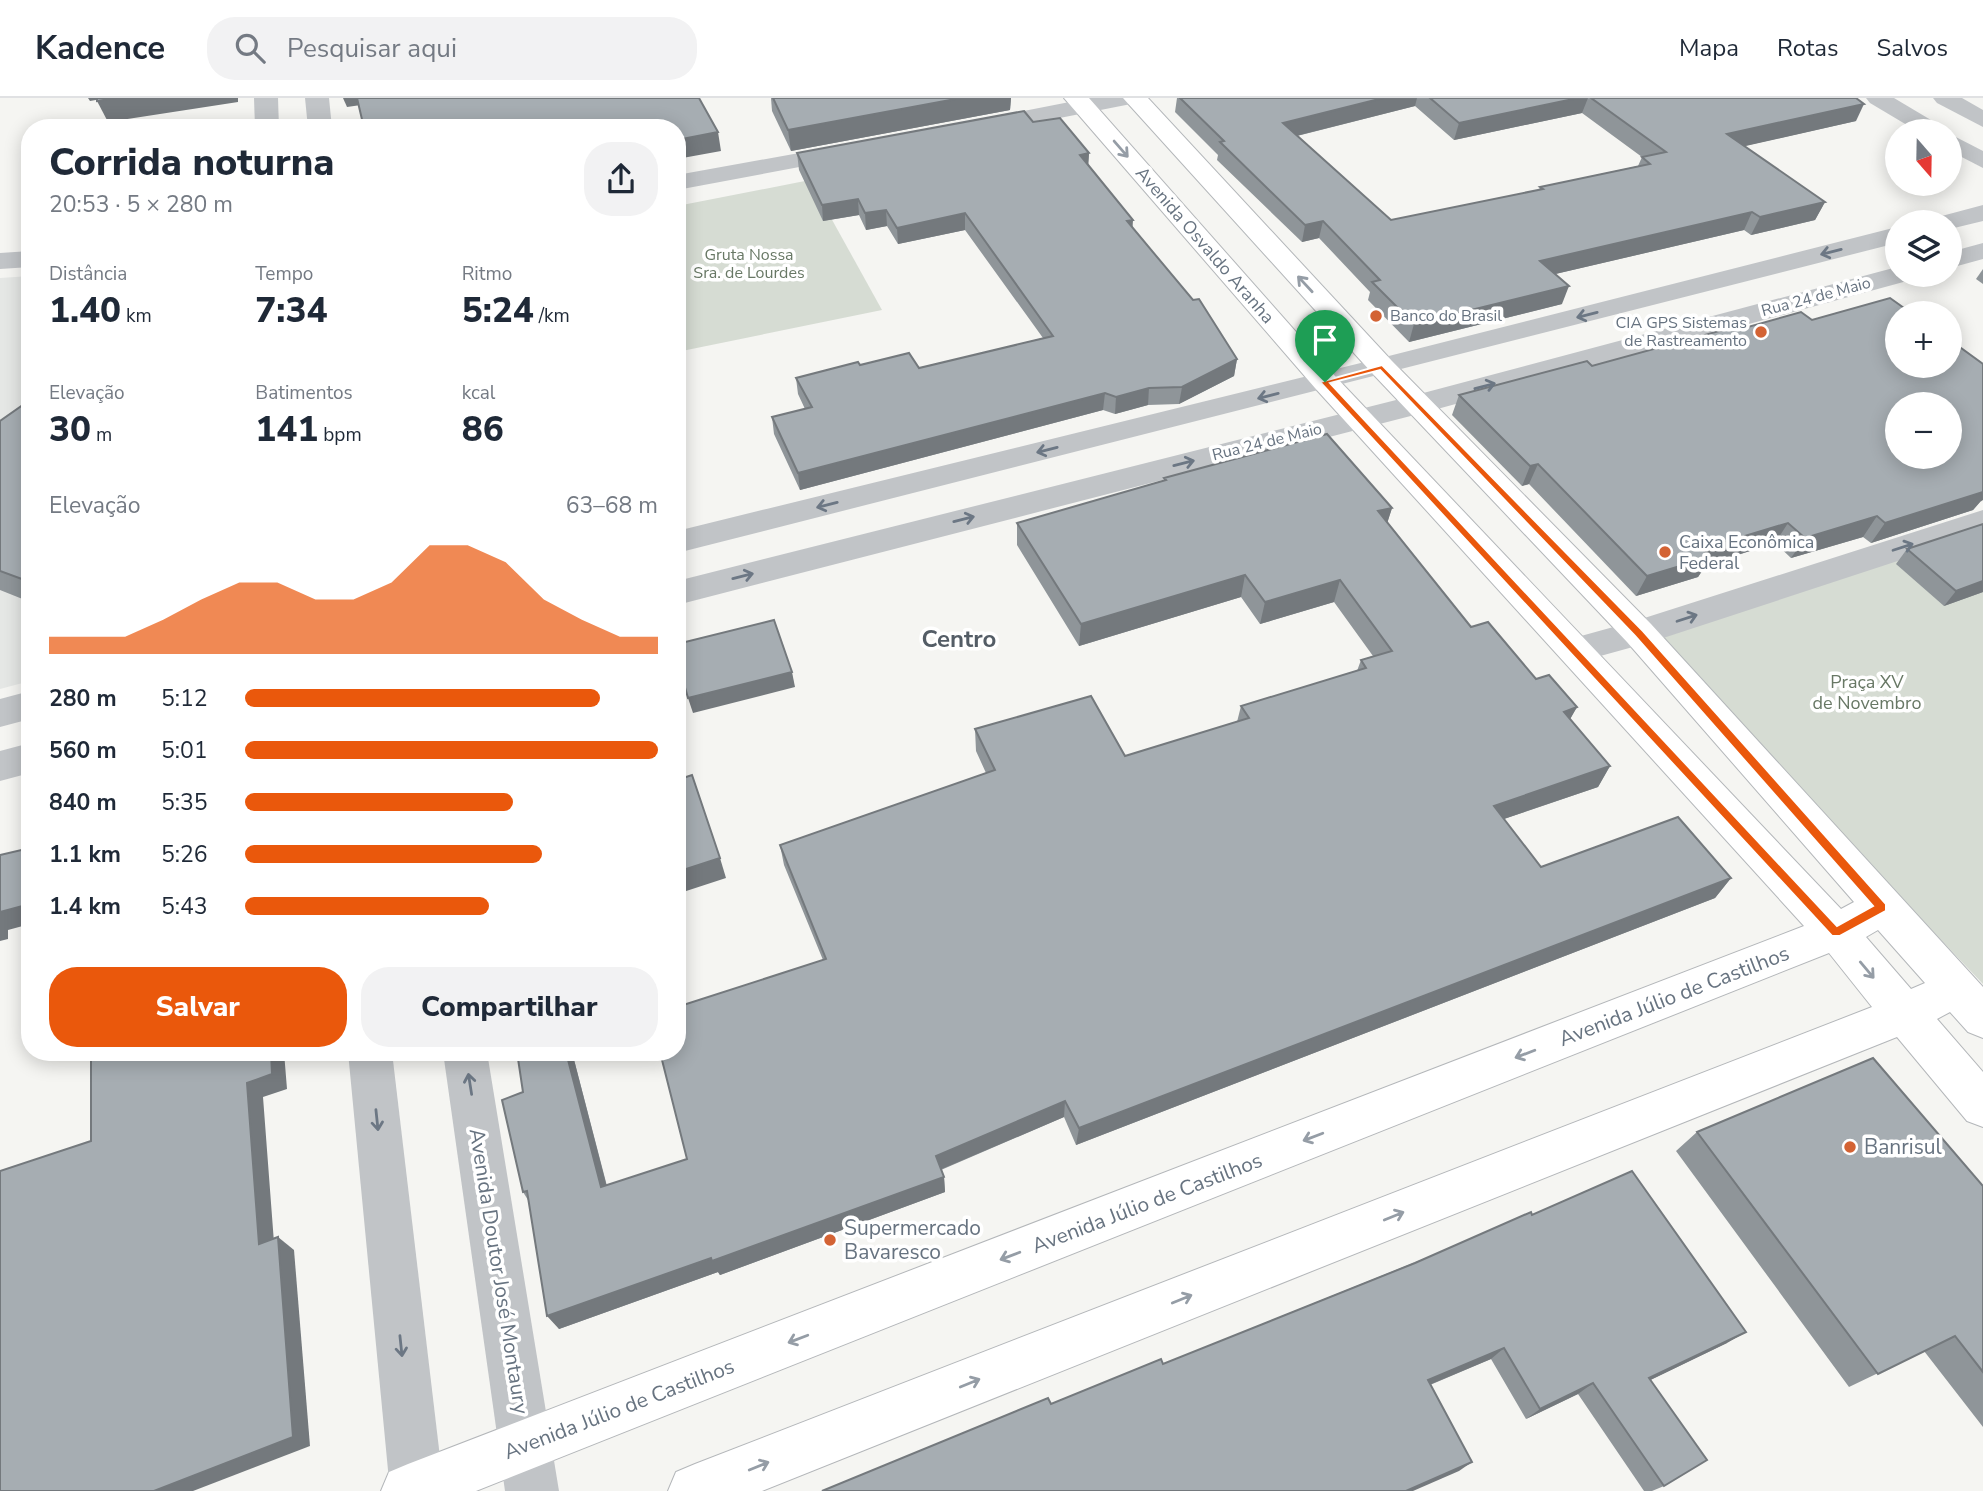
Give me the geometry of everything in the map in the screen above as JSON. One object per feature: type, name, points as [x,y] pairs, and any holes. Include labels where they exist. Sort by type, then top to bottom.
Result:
[{"type":"main road","points":[[1135,98],[1382,367],[1639,633],[1882,908],[1970,1003]]},
{"type":"main road","name":"Avenida Osvaldo Aranha","points":[[1080,102],[1325,382],[1836,932],[1983,1106]]},
{"type":"main road","name":"Avenida Júlio de Castilhos","points":[[414,1490],[529,1468],[1836,932],[1882,908]]},
{"type":"main road","points":[[695,1491],[1904,1014],[1970,1003]]},
{"type":"street","points":[[266,98],[267,119]]},
{"type":"street","points":[[317,98],[319,119]]},
{"type":"street","points":[[948,132],[1080,102],[1126,98]]},
{"type":"street","points":[[1878,98],[1913,119]]},
{"type":"street","points":[[1945,98],[1983,120]]},
{"type":"street","points":[[686,181],[867,148]]},
{"type":"street","points":[[1962,148],[1983,161]]},
{"type":"street","points":[[1962,218],[1983,213]]},
{"type":"street","points":[[686,540],[1325,382],[1885,238]]},
{"type":"street","points":[[1962,257],[1983,251]]},
{"type":"street","points":[[0,261],[21,260]]},
{"type":"street","name":"Rua 24 de Maio","points":[[686,591],[1419,404],[1885,278]]},
{"type":"street","points":[[1574,650],[1639,633],[1983,521]]},
{"type":"street","points":[[0,713],[21,707]]},
{"type":"street","points":[[0,766],[21,760]]},
{"type":"street","points":[[371,1061],[414,1490]]},
{"type":"street","name":"Avenida Doutor José Montaury","points":[[466,1061],[529,1468]]},
{"type":"shaded area","points":[[21,277],[21,683],[0,689],[0,278]]},
{"type":"green space","name":"Gruta Nossa Sra. de Lourdes","points":[[810,180],[882,310],[686,350],[686,204]]},
{"type":"green space","name":"Praça XV de Novembro","points":[[1983,531],[1983,984],[1655,640]]},
{"type":"building","points":[[357,98],[699,98],[718,132],[686,138],[686,119],[362,119]]},
{"type":"building","points":[[773,98],[961,98],[788,130]]},
{"type":"building","points":[[1180,98],[1383,98],[1283,123],[1391,220],[1650,164],[1642,157],[1666,152],[1591,98],[1856,98],[1864,104],[1727,134],[1825,202],[1760,217],[1752,212],[1540,261],[1569,286],[1414,324],[1372,282],[1380,280],[1323,221],[1305,225],[1220,142],[1224,141]]},
{"type":"building","points":[[1430,98],[1578,98],[1459,123]]},
{"type":"building","points":[[1024,111],[1033,122],[1060,118],[1089,153],[1080,155],[1133,220],[1127,221],[1193,300],[1199,299],[1237,359],[1182,387],[1149,388],[1116,397],[1105,393],[798,473],[772,417],[812,407],[796,378],[858,362],[860,365],[909,353],[919,368],[1053,336],[965,213],[897,228],[886,210],[865,213],[858,199],[822,205],[797,153]]},
{"type":"building","points":[[1890,298],[1894,301],[1885,301],[1885,378],[1962,378],[1962,349],[1983,364],[1983,492],[1885,523],[1877,516],[1805,538],[1788,523],[1702,549],[1710,557],[1647,576],[1538,464],[1530,466],[1459,395],[1587,361],[1592,366],[1730,328],[1734,331],[1801,312],[1812,320]]},
{"type":"building","points":[[21,406],[21,579],[0,571],[0,421]]},
{"type":"building","points":[[1327,434],[1392,508],[1378,511],[1471,627],[1488,622],[1536,679],[1549,675],[1577,707],[1564,712],[1610,766],[1494,806],[1541,867],[1678,817],[1731,878],[1079,1128],[1065,1101],[936,1156],[944,1177],[712,1261],[711,1258],[547,1316],[527,1191],[523,1192],[502,1100],[523,1092],[518,1061],[568,1061],[601,1187],[687,1159],[662,1061],[686,1061],[686,1004],[826,959],[780,845],[995,770],[975,729],[1091,696],[1125,756],[1249,718],[1241,706],[1366,668],[1361,660],[1392,651],[1340,580],[1265,602],[1245,575],[1081,624],[1017,523],[1166,480],[1164,478]]},
{"type":"building","points":[[1983,524],[1983,581],[1956,591],[1907,549]]},
{"type":"building","points":[[774,620],[792,672],[688,698],[686,642]]},
{"type":"building","points":[[692,775],[720,858],[686,869],[686,777]]},
{"type":"building","points":[[21,850],[21,906],[0,912],[0,855]]},
{"type":"building","points":[[1873,1058],[1983,1186],[1983,1372],[1955,1336],[1878,1374],[1697,1132]]},
{"type":"building","points":[[91,1061],[271,1061],[272,1074],[247,1083],[259,1244],[278,1237],[293,1437],[154,1491],[0,1491],[0,1171],[91,1141]]},
{"type":"building","points":[[1632,1171],[1746,1332],[1649,1378],[1707,1460],[1664,1486],[1593,1383],[1540,1409],[1504,1348],[1428,1380],[1472,1462],[1406,1491],[822,1491],[1048,1398],[1051,1404],[1161,1359],[1163,1364],[1415,1263],[1531,1212],[1532,1215]]},
{"type":"place","name":"Banco do Brasil","points":[[1376,316]]},
{"type":"place","name":"CIA GPS Sistemas de Rastreamento","points":[[1761,332]]},
{"type":"place","name":"Caixa Econômica Federal","points":[[1665,552]]},
{"type":"place","name":"Banrisul","points":[[1850,1147]]},
{"type":"place","name":"Supermercado Bavaresco","points":[[830,1240]]},
{"type":"district","name":"Centro","points":[[959,639]]},
{"type":"route","points":[[1382,367],[1639,633],[1882,908],[1836,932],[1325,382],[1382,367]]}]
